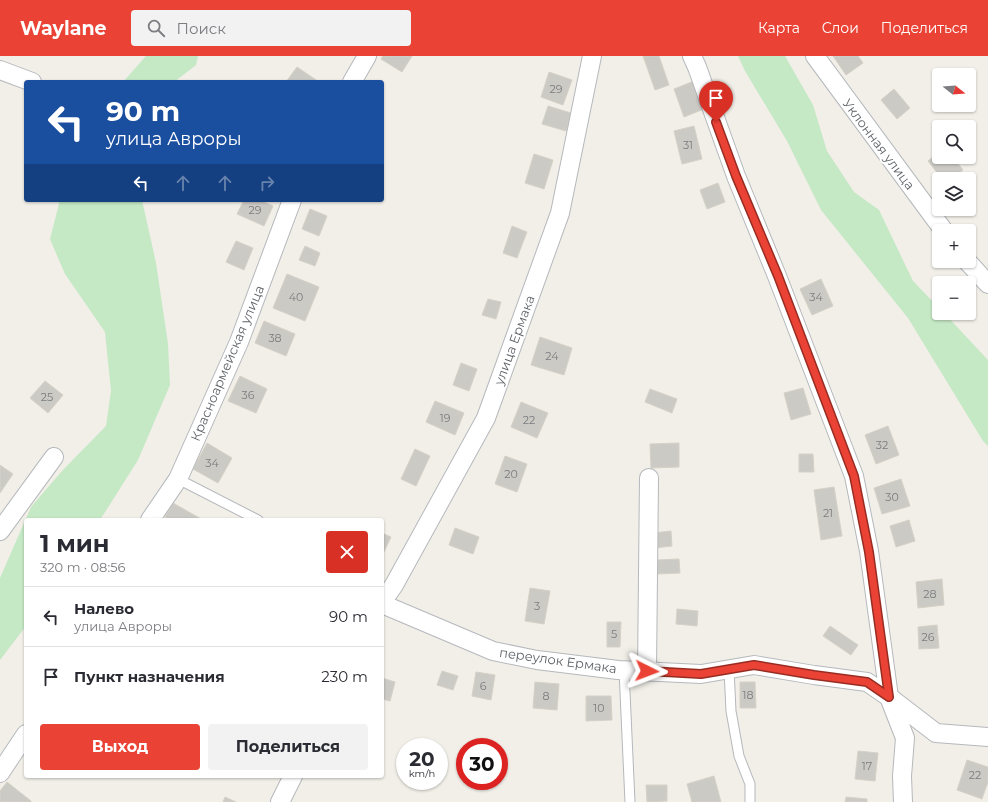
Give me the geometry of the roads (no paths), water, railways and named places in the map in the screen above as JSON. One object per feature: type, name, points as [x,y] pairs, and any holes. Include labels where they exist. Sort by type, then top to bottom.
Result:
[{"type":"street","points":[[353,80],[367,56]]},
{"type":"street","name":"улица Ермака","points":[[384,599],[486,418],[560,213],[592,56]]},
{"type":"street","points":[[692,56],[736,176],[778,276],[854,476],[869,552],[889,697],[905,738],[902,776],[903,802]]},
{"type":"street","name":"Уклонная улица","points":[[814,56],[939,224]]},
{"type":"street","points":[[0,70],[27,80]]},
{"type":"street","name":"Красноармейская улица","points":[[151,518],[178,479],[239,342],[286,202]]},
{"type":"street","points":[[973,268],[988,284]]},
{"type":"street","points":[[0,530],[54,456]]},
{"type":"street","points":[[647,671],[649,478]]},
{"type":"street","name":"переулок Ермака","points":[[384,604],[493,651],[536,660],[624,670],[701,674],[754,665],[867,682],[936,733],[988,737]]},
{"type":"street","points":[[0,773],[24,737]]},
{"type":"street","points":[[280,802],[292,778]]},
{"type":"lane","points":[[178,479],[254,518]]},
{"type":"lane","points":[[729,669],[731,711],[739,756],[750,784],[750,802]]},
{"type":"lane","points":[[624,670],[630,802]]}]
